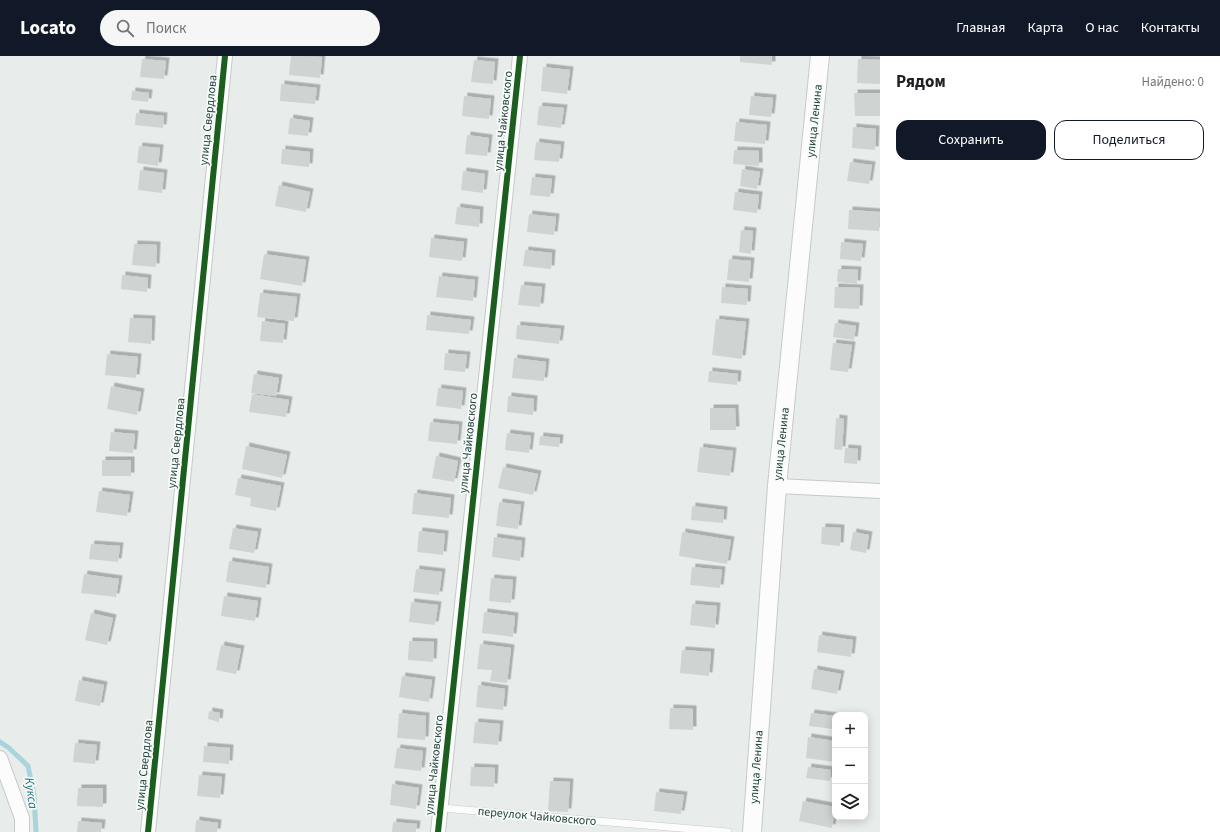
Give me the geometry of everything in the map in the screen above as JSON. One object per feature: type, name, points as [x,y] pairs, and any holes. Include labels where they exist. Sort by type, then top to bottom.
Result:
[{"type":"street","name":"улица Свердлова","points":[[148,832],[225,56]]},
{"type":"street","name":"улица Чайковского","points":[[438,832],[520,56]]},
{"type":"street","name":"улица Ленина","points":[[752,832],[777,486],[820,56]]},
{"type":"street","points":[[777,486],[880,491]]},
{"type":"street","points":[[0,759],[22,818],[22,832]]},
{"type":"lane","name":"переулок Чайковского","points":[[441,808],[728,832]]},
{"type":"building","points":[[291,56],[322,57],[320,78],[289,75]]},
{"type":"building","points":[[740,56],[772,56],[772,65],[740,62]]},
{"type":"building","points":[[142,59],[166,61],[164,79],[140,77]]},
{"type":"building","points":[[858,59],[880,60],[880,84],[857,83]]},
{"type":"building","points":[[474,60],[495,62],[493,84],[471,82]]},
{"type":"building","points":[[543,67],[570,70],[567,94],[541,91]]},
{"type":"building","points":[[281,84],[317,88],[315,104],[280,101]]},
{"type":"building","points":[[132,91],[149,93],[148,102],[131,100]]},
{"type":"building","points":[[854,93],[880,93],[880,116],[855,116]]},
{"type":"building","points":[[464,96],[491,99],[489,119],[462,116]]},
{"type":"building","points":[[751,96],[773,98],[771,117],[749,115]]},
{"type":"building","points":[[539,106],[564,108],[561,128],[537,125]]},
{"type":"building","points":[[136,113],[164,116],[163,128],[135,125]]},
{"type":"building","points":[[290,118],[310,121],[308,136],[288,134]]},
{"type":"building","points":[[736,122],[767,125],[765,144],[734,141]]},
{"type":"building","points":[[853,127],[876,129],[875,150],[852,148]]},
{"type":"building","points":[[467,135],[489,138],[487,156],[465,154]]},
{"type":"building","points":[[536,142],[561,145],[559,162],[534,160]]},
{"type":"building","points":[[139,146],[160,148],[158,166],[137,163]]},
{"type":"building","points":[[282,149],[310,152],[309,167],[281,164]]},
{"type":"building","points":[[734,150],[759,151],[759,166],[733,164]]},
{"type":"building","points":[[850,162],[872,165],[869,184],[847,181]]},
{"type":"building","points":[[742,169],[760,172],[757,189],[740,186]]},
{"type":"building","points":[[140,170],[164,173],[162,193],[138,190]]},
{"type":"building","points":[[463,171],[485,174],[483,193],[461,190]]},
{"type":"building","points":[[532,177],[552,179],[550,197],[530,195]]},
{"type":"building","points":[[279,185],[310,192],[306,212],[275,206]]},
{"type":"building","points":[[735,192],[759,195],[757,213],[733,210]]},
{"type":"building","points":[[457,207],[480,210],[479,227],[455,224]]},
{"type":"building","points":[[849,210],[880,212],[879,231],[848,229]]},
{"type":"building","points":[[529,214],[556,217],[554,235],[527,232]]},
{"type":"building","points":[[741,230],[753,231],[751,254],[739,252]]},
{"type":"building","points":[[431,238],[464,242],[462,261],[429,257]]},
{"type":"building","points":[[841,242],[863,244],[861,261],[840,259]]},
{"type":"building","points":[[134,244],[157,245],[156,267],[132,265]]},
{"type":"building","points":[[525,250],[552,253],[551,269],[523,266]]},
{"type":"building","points":[[264,254],[306,260],[302,286],[260,279]]},
{"type":"building","points":[[729,259],[751,261],[749,282],[727,280]]},
{"type":"building","points":[[838,269],[858,270],[857,284],[837,282]]},
{"type":"building","points":[[122,275],[148,278],[147,292],[121,289]]},
{"type":"building","points":[[439,276],[475,280],[473,301],[436,297]]},
{"type":"building","points":[[521,285],[542,287],[540,307],[518,305]]},
{"type":"building","points":[[722,287],[748,289],[747,305],[721,303]]},
{"type":"building","points":[[835,287],[860,288],[859,309],[834,308]]},
{"type":"building","points":[[260,293],[297,297],[294,321],[257,317]]},
{"type":"building","points":[[427,315],[471,320],[469,334],[426,330]]},
{"type":"building","points":[[130,318],[152,319],[151,344],[128,342]]},
{"type":"building","points":[[716,319],[746,322],[742,359],[712,355]]},
{"type":"building","points":[[262,321],[285,324],[283,343],[260,341]]},
{"type":"building","points":[[835,323],[856,326],[854,340],[833,337]]},
{"type":"building","points":[[517,325],[561,329],[559,344],[516,339]]},
{"type":"building","points":[[833,343],[852,345],[848,372],[830,370]]},
{"type":"building","points":[[445,353],[467,355],[465,372],[444,370]]},
{"type":"building","points":[[107,354],[138,357],[136,378],[105,375]]},
{"type":"building","points":[[514,358],[546,362],[544,381],[512,378]]},
{"type":"building","points":[[709,371],[738,374],[737,385],[708,382]]},
{"type":"building","points":[[254,374],[279,378],[276,396],[251,393]]},
{"type":"building","points":[[111,386],[141,392],[137,415],[107,409]]},
{"type":"building","points":[[438,388],[463,391],[461,409],[436,406]]},
{"type":"building","points":[[252,394],[289,400],[286,417],[249,412]]},
{"type":"building","points":[[508,396],[534,399],[533,415],[507,412]]},
{"type":"building","points":[[710,408],[735,408],[736,430],[710,430]]},
{"type":"building","points":[[836,418],[844,419],[842,450],[834,449]]},
{"type":"building","points":[[430,422],[459,425],[457,444],[428,441]]},
{"type":"building","points":[[111,432],[135,434],[133,453],[109,451]]},
{"type":"building","points":[[507,433],[531,436],[529,453],[505,450]]},
{"type":"building","points":[[540,436],[560,438],[559,447],[539,445]]},
{"type":"building","points":[[246,446],[287,455],[282,478],[242,469]]},
{"type":"building","points":[[700,447],[733,451],[730,476],[697,472]]},
{"type":"building","points":[[845,448],[858,449],[857,464],[844,463]]},
{"type":"building","points":[[436,456],[458,461],[454,482],[432,478]]},
{"type":"building","points":[[102,460],[131,460],[131,476],[102,476]]},
{"type":"building","points":[[503,467],[538,474],[533,495],[498,488]]},
{"type":"building","points":[[238,478],[281,486],[276,511],[250,506],[251,498],[235,495]]},
{"type":"building","points":[[99,491],[130,495],[127,516],[96,512]]},
{"type":"building","points":[[414,493],[451,498],[449,518],[412,514]]},
{"type":"building","points":[[499,502],[521,505],[518,529],[496,526]]},
{"type":"building","points":[[692,506],[724,510],[723,523],[691,520]]},
{"type":"building","points":[[822,527],[841,528],[840,546],[821,544]]},
{"type":"building","points":[[233,528],[258,532],[254,553],[229,549]]},
{"type":"building","points":[[419,531],[445,534],[443,555],[417,552]]},
{"type":"building","points":[[682,532],[731,540],[727,564],[679,556]]},
{"type":"building","points":[[853,532],[869,535],[866,553],[850,550]]},
{"type":"building","points":[[494,537],[522,541],[520,561],[492,557]]},
{"type":"building","points":[[91,544],[120,546],[118,562],[89,559]]},
{"type":"building","points":[[229,561],[269,567],[266,588],[226,582]]},
{"type":"building","points":[[692,567],[722,570],[720,588],[690,585]]},
{"type":"building","points":[[416,569],[442,572],[439,595],[413,592]]},
{"type":"building","points":[[84,574],[119,579],[116,597],[81,593]]},
{"type":"building","points":[[491,578],[513,580],[511,603],[489,601]]},
{"type":"building","points":[[224,596],[258,601],[255,621],[221,616]]},
{"type":"building","points":[[411,602],[438,605],[435,625],[409,622]]},
{"type":"building","points":[[692,604],[717,606],[715,628],[690,625]]},
{"type":"building","points":[[484,612],[515,616],[513,637],[482,633]]},
{"type":"building","points":[[91,613],[113,618],[107,645],[85,640]]},
{"type":"building","points":[[819,635],[853,640],[851,657],[817,652]]},
{"type":"building","points":[[409,641],[434,642],[433,662],[408,660]]},
{"type":"building","points":[[480,644],[511,648],[507,683],[490,681],[492,670],[477,669]]},
{"type":"building","points":[[221,645],[241,649],[236,674],[216,670]]},
{"type":"building","points":[[682,650],[711,652],[709,676],[680,673]]},
{"type":"building","points":[[814,669],[841,674],[837,694],[811,689]]},
{"type":"building","points":[[402,676],[432,680],[429,702],[399,697]]},
{"type":"building","points":[[79,680],[104,685],[100,706],[75,701]]},
{"type":"building","points":[[478,685],[505,689],[503,710],[476,707]]},
{"type":"building","points":[[670,708],[693,709],[693,730],[669,729]]},
{"type":"building","points":[[209,711],[220,713],[219,722],[208,719]]},
{"type":"building","points":[[399,713],[426,716],[425,740],[397,738]]},
{"type":"building","points":[[811,713],[832,716],[832,729],[809,726]]},
{"type":"building","points":[[475,722],[500,724],[498,745],[473,743]]},
{"type":"building","points":[[808,737],[832,741],[832,762],[806,758]]},
{"type":"building","points":[[75,743],[97,745],[95,764],[73,762]]},
{"type":"building","points":[[204,746],[230,748],[229,764],[203,762]]},
{"type":"building","points":[[397,748],[423,751],[421,771],[394,768]]},
{"type":"building","points":[[471,767],[495,768],[494,787],[470,786]]},
{"type":"building","points":[[808,767],[831,770],[830,781],[806,778]]},
{"type":"building","points":[[199,775],[222,777],[220,798],[197,796]]},
{"type":"building","points":[[550,781],[570,782],[568,812],[548,811]]},
{"type":"building","points":[[392,784],[419,788],[416,809],[390,805]]},
{"type":"building","points":[[78,788],[103,788],[103,807],[77,806]]},
{"type":"building","points":[[656,792],[684,795],[681,814],[654,811]]},
{"type":"building","points":[[803,801],[832,806],[832,828],[799,821]]},
{"type":"building","points":[[196,820],[218,823],[217,832],[195,832]]},
{"type":"building","points":[[78,821],[102,823],[101,832],[77,832]]},
{"type":"building","points":[[393,822],[417,824],[416,832],[392,832]]},
{"type":"waterway","name":"Кукса","points":[[0,742],[9,748],[28,766],[34,795],[36,832]]},
{"type":"cycle path","points":[[148,832],[225,56]]},
{"type":"cycle path","points":[[438,832],[520,56]]}]
